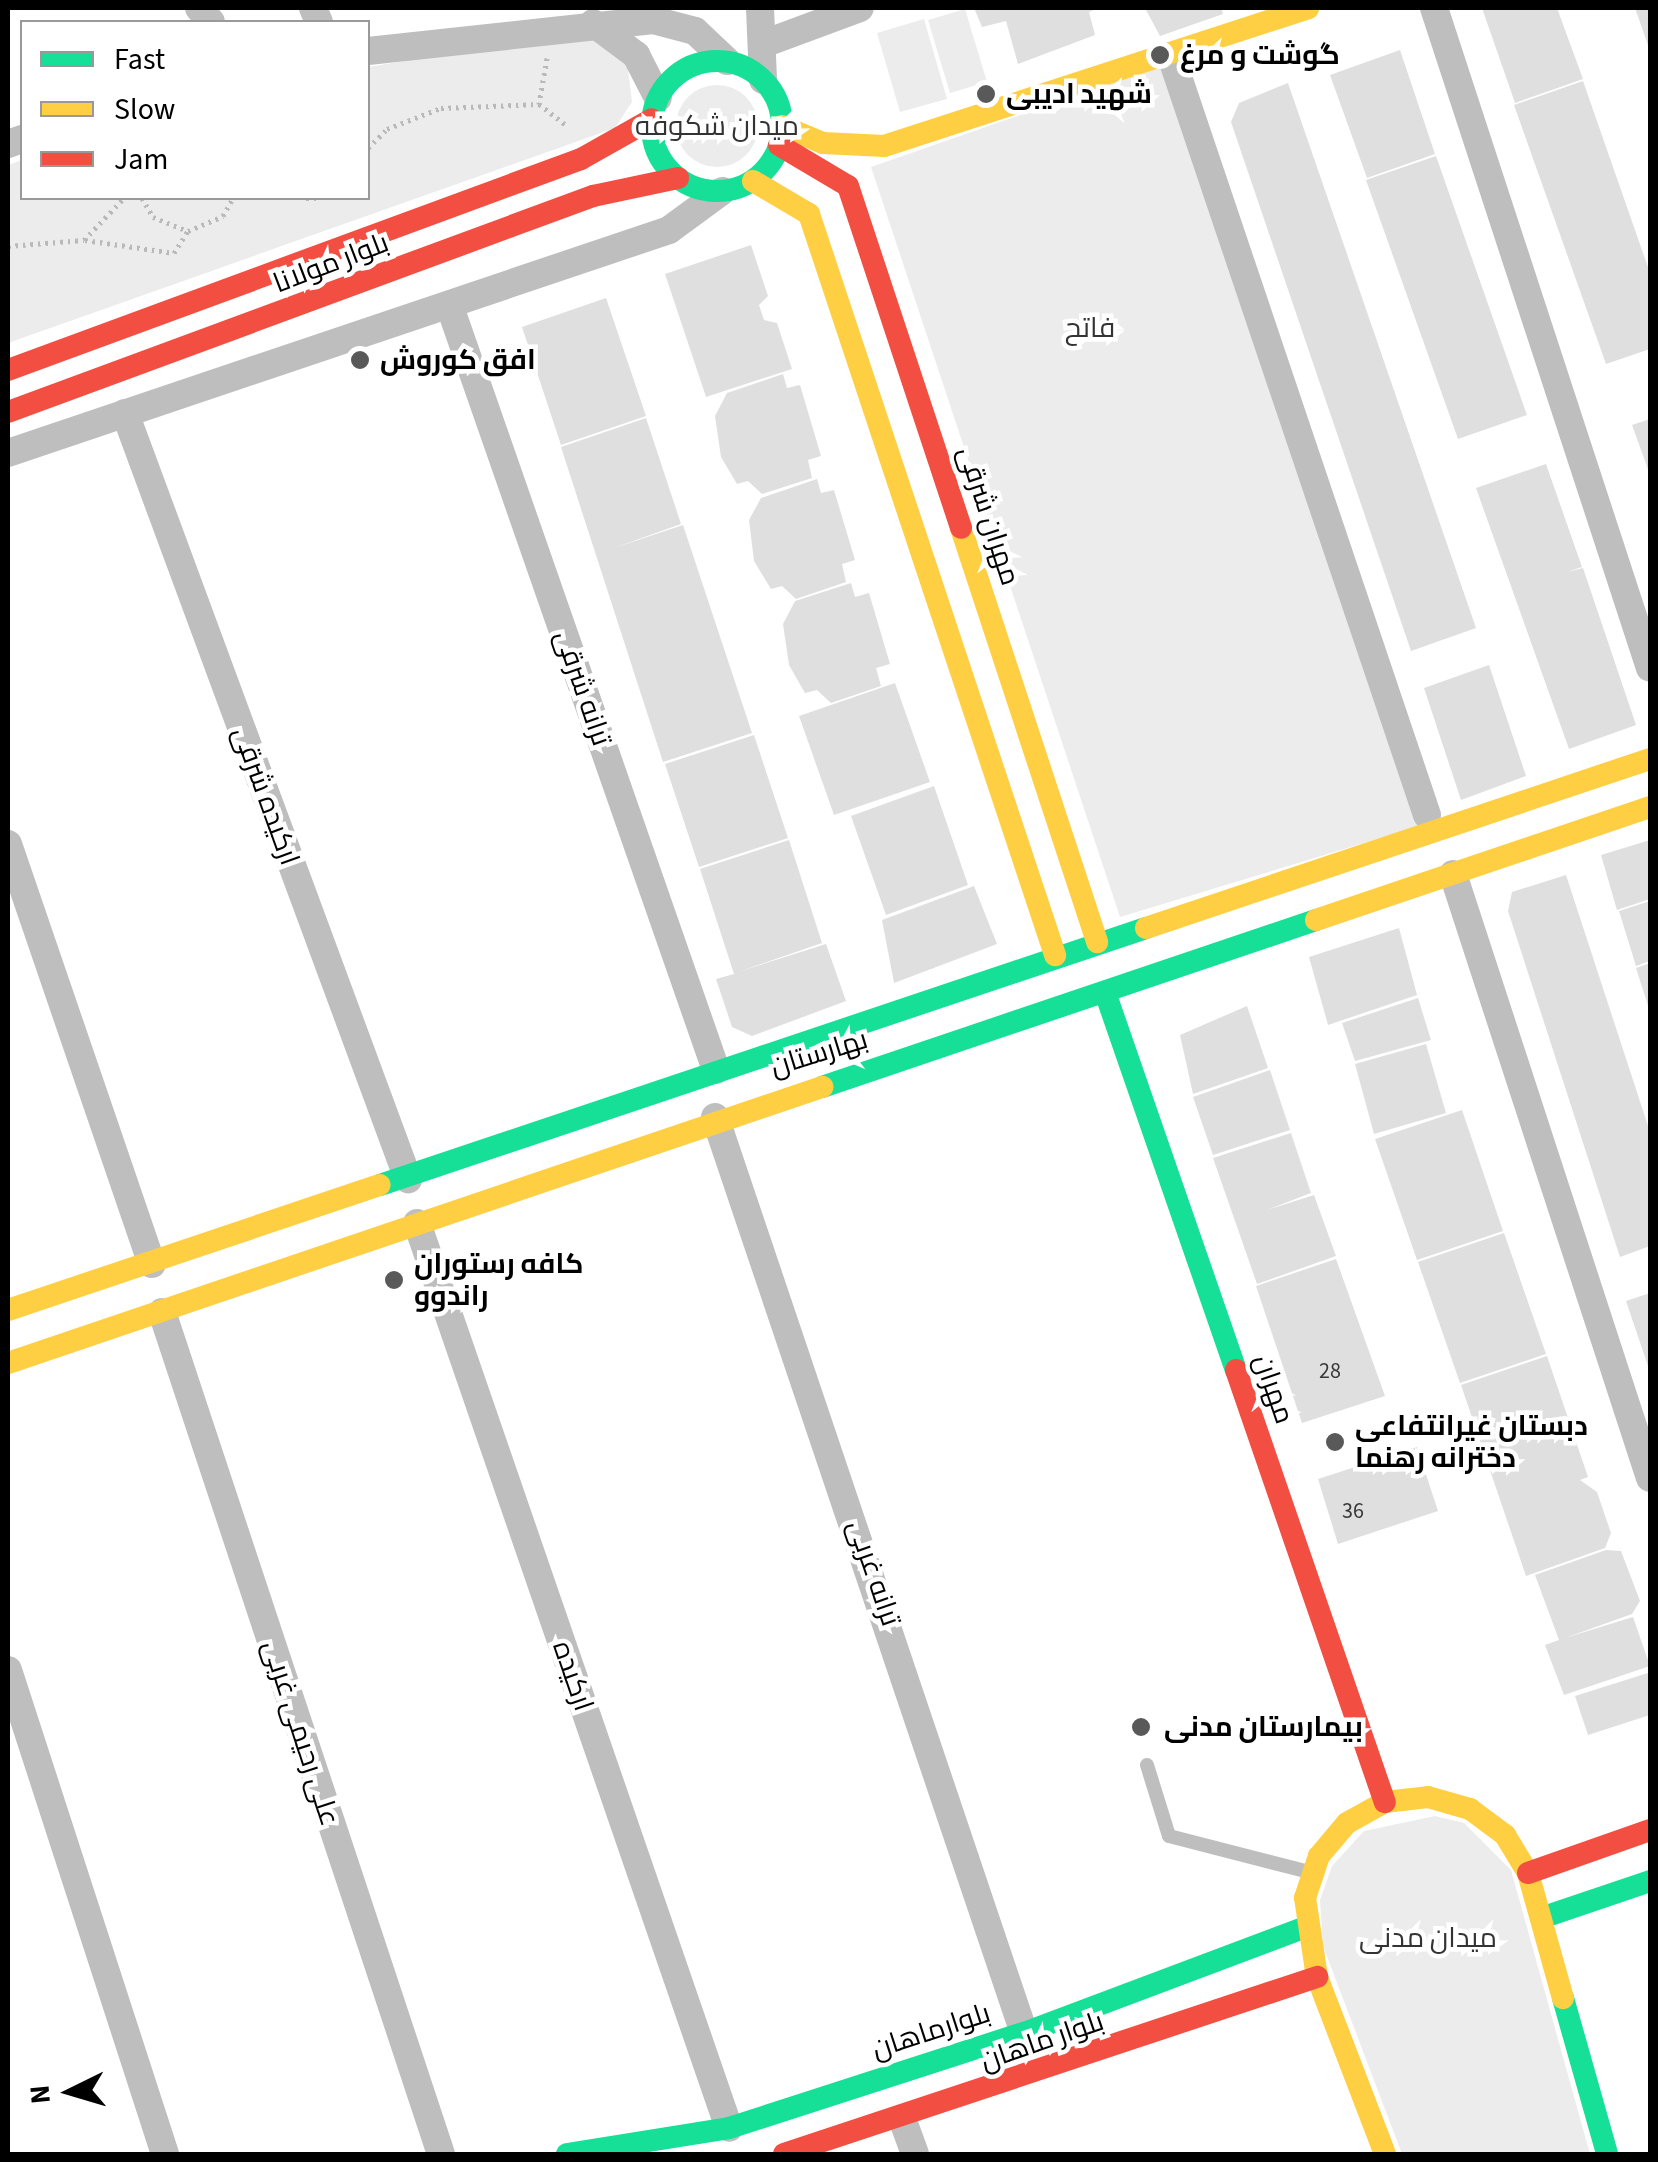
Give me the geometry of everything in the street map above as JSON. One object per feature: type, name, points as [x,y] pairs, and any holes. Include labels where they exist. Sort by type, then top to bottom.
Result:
[{"type":"main road","points":[[780,136],[884,146],[1171,56],[1308,8]]},
{"type":"main road","points":[[727,62],[763,80],[780,136],[753,180],[722,191],[678,178],[660,158],[655,109],[686,68],[727,62]]},
{"type":"main road","name":"بلوار مولانا","points":[[8,370],[597,152],[655,109]]},
{"type":"main road","name":"مهران شرقی","points":[[780,136],[848,186],[1097,942]]},
{"type":"main road","name":"بلوار مولانا","points":[[8,412],[593,196],[678,178]]},
{"type":"main road","points":[[753,180],[809,214],[1055,954]]},
{"type":"main road","name":"بهارستان","points":[[8,1310],[408,1179],[1055,954],[1650,759]]},
{"type":"main road","name":"بهارستان","points":[[8,1363],[715,1117],[1106,994],[1650,807]]},
{"type":"main road","name":"مهران","points":[[1106,994],[1385,1802]]},
{"type":"main road","points":[[1385,2154],[1317,1976],[1304,1928],[1313,1874],[1347,1823],[1385,1802],[1428,1798],[1470,1809],[1505,1835],[1528,1873],[1607,2154]]},
{"type":"main road","points":[[1528,1873],[1650,1830]]},
{"type":"main road","points":[[1541,1918],[1650,1882]]},
{"type":"main road","name":"بلوارماهان","points":[[567,2154],[728,2128],[1024,2033],[1304,1928]]},
{"type":"main road","name":"بلوار ماهان","points":[[784,2154],[903,2121],[1317,1976]]},
{"type":"street","points":[[760,8],[766,44],[763,80]]},
{"type":"street","points":[[766,44],[860,8]]},
{"type":"street","points":[[1434,8],[1650,668]]},
{"type":"street","points":[[592,23],[636,55],[655,109]]},
{"type":"street","points":[[370,51],[592,23],[674,23],[727,62]]},
{"type":"street","points":[[1171,56],[1427,815]]},
{"type":"street","points":[[8,453],[669,230],[722,191]]},
{"type":"street","name":"ترانه شرقی","points":[[450,307],[716,1070]]},
{"type":"street","name":"ارکیده شرقی","points":[[125,413],[408,1179]]},
{"type":"street","points":[[8,844],[152,1264]]},
{"type":"street","points":[[1453,874],[1650,1478]]},
{"type":"street","name":"ترانه غربی","points":[[715,1117],[1024,2033]]},
{"type":"street","name":"ارکیده","points":[[417,1222],[728,2128]]},
{"type":"street","name":"علی رحیمی غربی","points":[[162,1312],[441,2154]]},
{"type":"street","points":[[8,1670],[165,2154]]},
{"type":"street","points":[[903,2121],[915,2154]]},
{"type":"lane","points":[[1148,1765],[1168,1836],[1313,1874]]},
{"type":"path","points":[[539,104],[559,27]]},
{"type":"path","points":[[370,146],[387,128],[441,108],[539,104],[597,152]]},
{"type":"path","points":[[84,240],[122,200]]},
{"type":"path","points":[[143,200],[153,217],[188,231]]},
{"type":"path","points":[[8,246],[84,240],[174,253],[188,231],[222,216],[232,200]]},
{"type":"green space","points":[[965,9],[987,82],[950,93],[928,20]]},
{"type":"green space","points":[[924,19],[947,99],[900,112],[877,33]]},
{"type":"green space","points":[[576,33],[626,53],[632,102],[615,128],[8,343],[8,165],[20,161],[20,200],[370,200],[370,67]]},
{"type":"green space","name":"فاتح","points":[[1169,63],[1420,826],[1120,917],[871,167]]},
{"type":"green space","name":"میدان شکوفه","points":[[717,85],[733,88],[746,97],[755,110],[755,142],[746,155],[733,164],[717,167],[701,164],[688,155],[679,142],[676,126],[679,110],[688,97],[701,88]]},
{"type":"green space","name":"میدان مدنی","points":[[1435,1816],[1464,1823],[1511,1870],[1590,2154],[1402,2154],[1323,1946],[1320,1900],[1332,1866],[1364,1831]]},
{"type":"building","points":[[974,8],[1099,8],[1089,12],[1095,35],[1018,64],[1006,21],[982,27]]},
{"type":"building","points":[[1145,8],[1221,8],[1223,14],[1160,36]]},
{"type":"building","points":[[1482,8],[1557,8],[1583,79],[1515,103]]},
{"type":"building","points":[[1635,8],[1650,8],[1650,51]]},
{"type":"building","points":[[1400,50],[1435,154],[1367,178],[1330,75]]},
{"type":"building","points":[[1583,81],[1650,273],[1650,349],[1606,364],[1514,105]]},
{"type":"building","points":[[1288,83],[1476,628],[1411,651],[1231,122],[1239,103]]},
{"type":"building","points":[[1436,156],[1527,415],[1458,439],[1366,180]]},
{"type":"building","points":[[751,245],[768,296],[759,305],[764,320],[777,323],[792,369],[706,397],[665,274]]},
{"type":"building","points":[[606,298],[646,416],[561,445],[522,327]]},
{"type":"building","points":[[783,374],[787,388],[800,385],[821,456],[808,460],[812,478],[762,494],[748,481],[737,484],[721,457],[715,416],[727,393]]},
{"type":"building","points":[[646,418],[681,524],[611,549],[683,525],[752,733],[663,762],[561,447]]},
{"type":"building","points":[[1650,419],[1650,475],[1632,425]]},
{"type":"building","points":[[1546,464],[1582,567],[1567,572],[1583,568],[1636,725],[1569,749],[1476,488]]},
{"type":"building","points":[[817,479],[821,493],[834,490],[855,560],[842,564],[846,582],[796,599],[782,586],[771,589],[754,561],[749,520],[761,498]]},
{"type":"building","points":[[851,583],[855,597],[869,593],[890,664],[876,668],[881,686],[831,703],[817,690],[805,693],[789,665],[783,624],[795,601]]},
{"type":"building","points":[[1489,665],[1526,776],[1461,800],[1424,688]]},
{"type":"building","points":[[895,683],[930,782],[834,815],[799,716]]},
{"type":"building","points":[[754,735],[788,838],[699,867],[665,764]]},
{"type":"building","points":[[934,786],[968,885],[886,915],[851,816]]},
{"type":"building","points":[[789,840],[822,943],[738,972],[826,944],[846,1001],[752,1036],[732,1027],[716,979],[734,974],[700,869]]},
{"type":"building","points":[[1650,840],[1650,899],[1617,910],[1601,855]]},
{"type":"building","points":[[1566,875],[1650,1132],[1650,1246],[1620,1257],[1508,911],[1512,892]]},
{"type":"building","points":[[974,886],[997,944],[894,983],[882,920]]},
{"type":"building","points":[[1650,901],[1650,961],[1636,966],[1619,911]]},
{"type":"building","points":[[1399,928],[1417,995],[1328,1025],[1309,957]]},
{"type":"building","points":[[1650,963],[1650,1012],[1636,968]]},
{"type":"building","points":[[1418,998],[1431,1040],[1355,1061],[1342,1023]]},
{"type":"building","points":[[1247,1006],[1268,1068],[1193,1094],[1180,1035]]},
{"type":"building","points":[[1426,1044],[1446,1113],[1374,1134],[1355,1064]]},
{"type":"building","points":[[1270,1070],[1290,1130],[1213,1155],[1193,1097]]},
{"type":"building","points":[[1462,1110],[1503,1231],[1417,1260],[1375,1139]]},
{"type":"building","points":[[1291,1133],[1311,1193],[1267,1210],[1314,1195],[1336,1256],[1257,1284],[1213,1158]]},
{"type":"building","points":[[1504,1233],[1546,1354],[1460,1383],[1418,1262]]},
{"type":"building","points":[[1336,1259],[1385,1396],[1302,1423],[1256,1286]]},
{"type":"building","points":[[1650,1293],[1650,1372],[1626,1301]]},
{"type":"building","points":[[1547,1356],[1588,1477],[1580,1480],[1597,1492],[1611,1533],[1605,1548],[1526,1576],[1461,1385]]},
{"type":"building","points":[[1417,1447],[1438,1511],[1338,1544],[1318,1479]]},
{"type":"building","points":[[1606,1550],[1621,1551],[1640,1601],[1632,1614],[1565,1638],[1633,1617],[1650,1666],[1564,1695],[1545,1645],[1559,1640],[1535,1575]]},
{"type":"building","points":[[1648,1673],[1650,1715],[1588,1735],[1575,1696]]},
{"type":"traffic: fast","points":[[717,61],[742,66],[763,80],[777,101],[782,126],[777,151],[763,172],[742,186],[717,191],[692,186],[671,172],[657,151],[652,126],[657,101],[671,80],[692,66],[717,61]]},
{"type":"traffic: fast","points":[[822,1087],[1316,920]]},
{"type":"traffic: fast","points":[[380,1185],[1146,928]]},
{"type":"traffic: fast","points":[[1106,995],[1236,1370]]},
{"type":"traffic: fast","points":[[1541,1918],[1650,1881]]},
{"type":"traffic: fast","points":[[567,2154],[729,2128],[1024,2033],[1304,1928]]},
{"type":"traffic: fast","points":[[1563,1998],[1607,2154]]},
{"type":"traffic: slow","points":[[782,126],[823,143],[884,146],[1308,8]]},
{"type":"traffic: slow","points":[[753,181],[809,214],[1055,955]]},
{"type":"traffic: slow","points":[[961,528],[1097,942]]},
{"type":"traffic: slow","points":[[1146,928],[1650,759]]},
{"type":"traffic: slow","points":[[1316,920],[1650,807]]},
{"type":"traffic: slow","points":[[8,1363],[822,1087]]},
{"type":"traffic: slow","points":[[8,1310],[380,1185]]},
{"type":"traffic: slow","points":[[1385,2154],[1317,1977],[1305,1898],[1319,1856],[1347,1823],[1385,1802],[1428,1797],[1470,1809],[1505,1835],[1528,1873],[1563,1998]]},
{"type":"traffic: jam","points":[[8,370],[581,159],[652,119]]},
{"type":"traffic: jam","points":[[779,145],[848,186],[961,528]]},
{"type":"traffic: jam","points":[[8,412],[593,196],[678,178]]},
{"type":"traffic: jam","points":[[1236,1370],[1385,1802]]},
{"type":"traffic: jam","points":[[1528,1873],[1650,1830]]},
{"type":"traffic: jam","points":[[784,2154],[1317,1977]]},
{"type":"place","name":"گوشت و مرغ","points":[[1160,55]]},
{"type":"place","name":"شهید ادیبی","points":[[986,94]]},
{"type":"place","name":"افق کوروش","points":[[360,360]]},
{"type":"place","name":"کافه رستوران راندوو","points":[[394,1280]]},
{"type":"place","name":"دبستان غیرانتفاعی دخترانه رهنما","points":[[1335,1442]]},
{"type":"place","name":"بیمارستان مدنی","points":[[1141,1727]]}]
